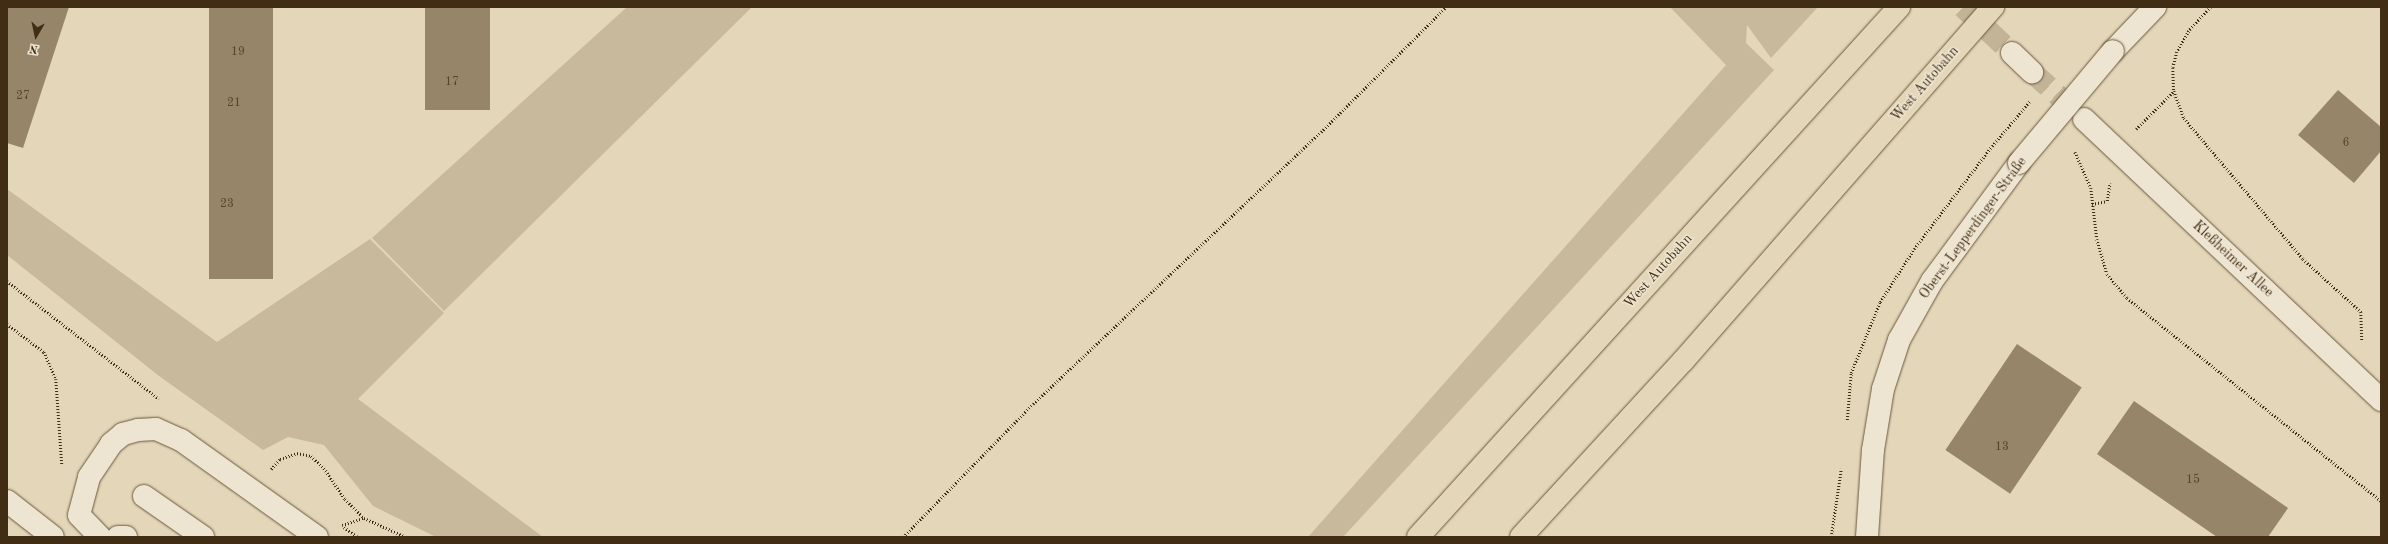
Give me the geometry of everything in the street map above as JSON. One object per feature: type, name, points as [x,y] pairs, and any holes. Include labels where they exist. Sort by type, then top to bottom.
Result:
[{"type":"highway","name":"West Autobahn","points":[[1418,537],[1899,7]]},
{"type":"highway","name":"West Autobahn","points":[[1521,537],[1683,361],[1993,7]]},
{"type":"street","name":"Oberst-Lepperdinger-Straße","points":[[1867,537],[1873,450],[1883,389],[1899,340],[1932,281],[2019,163],[2113,51],[2155,7]]},
{"type":"street","points":[[2012,53],[2032,72]]},
{"type":"street","name":"Kleßheimer Allee","points":[[2084,119],[2381,400]]},
{"type":"street","points":[[100,537],[79,515],[88,477],[111,444],[123,434],[138,430],[156,429],[181,440],[317,537]]},
{"type":"street","points":[[144,496],[203,537]]},
{"type":"street","points":[[11,511],[53,537]]},
{"type":"street","points":[[118,537],[126,537]]},
{"type":"path","points":[[903,537],[1033,404],[1322,132],[1446,7]]},
{"type":"path","points":[[2211,7],[2190,31],[2177,52],[2173,68],[2174,91],[2184,118],[2303,259],[2361,312],[2363,384]]},
{"type":"path","points":[[2115,149],[2174,91]]},
{"type":"path","points":[[2072,149],[2084,169],[2091,188],[2097,239],[2107,274],[2127,298],[2381,501]]},
{"type":"path","points":[[7,324],[44,352],[56,379],[63,470]]},
{"type":"path","points":[[267,474],[280,459],[297,453],[311,456],[324,468],[345,499],[364,518],[406,537]]},
{"type":"path","points":[[342,525],[364,518]]},
{"type":"shaded area","points":[[627,7],[752,7],[444,311],[372,238]]},
{"type":"shaded area","points":[[1670,7],[1818,7],[1771,58],[1747,25],[1746,43],[1774,70],[1343,537],[1308,537],[1726,65]]},
{"type":"shaded area","points":[[7,189],[217,342],[370,239],[444,313],[358,399],[543,537],[436,537],[373,506],[324,445],[288,437],[263,450],[159,376],[7,255]]},
{"type":"building","points":[[7,7],[69,7],[23,148],[7,143]]},
{"type":"building","points":[[209,7],[273,7],[273,279],[209,279]]},
{"type":"building","points":[[425,7],[490,7],[490,110],[425,110]]},
{"type":"building","points":[[2338,90],[2381,127],[2381,151],[2354,183],[2298,135]]},
{"type":"building","points":[[2017,344],[2082,388],[2010,494],[1945,450]]},
{"type":"building","points":[[2134,401],[2288,508],[2268,537],[2217,537],[2097,454]]},
{"type":"tunnel","points":[[1963,7],[2012,53]]},
{"type":"tunnel","points":[[2032,72],[2082,117]]}]
